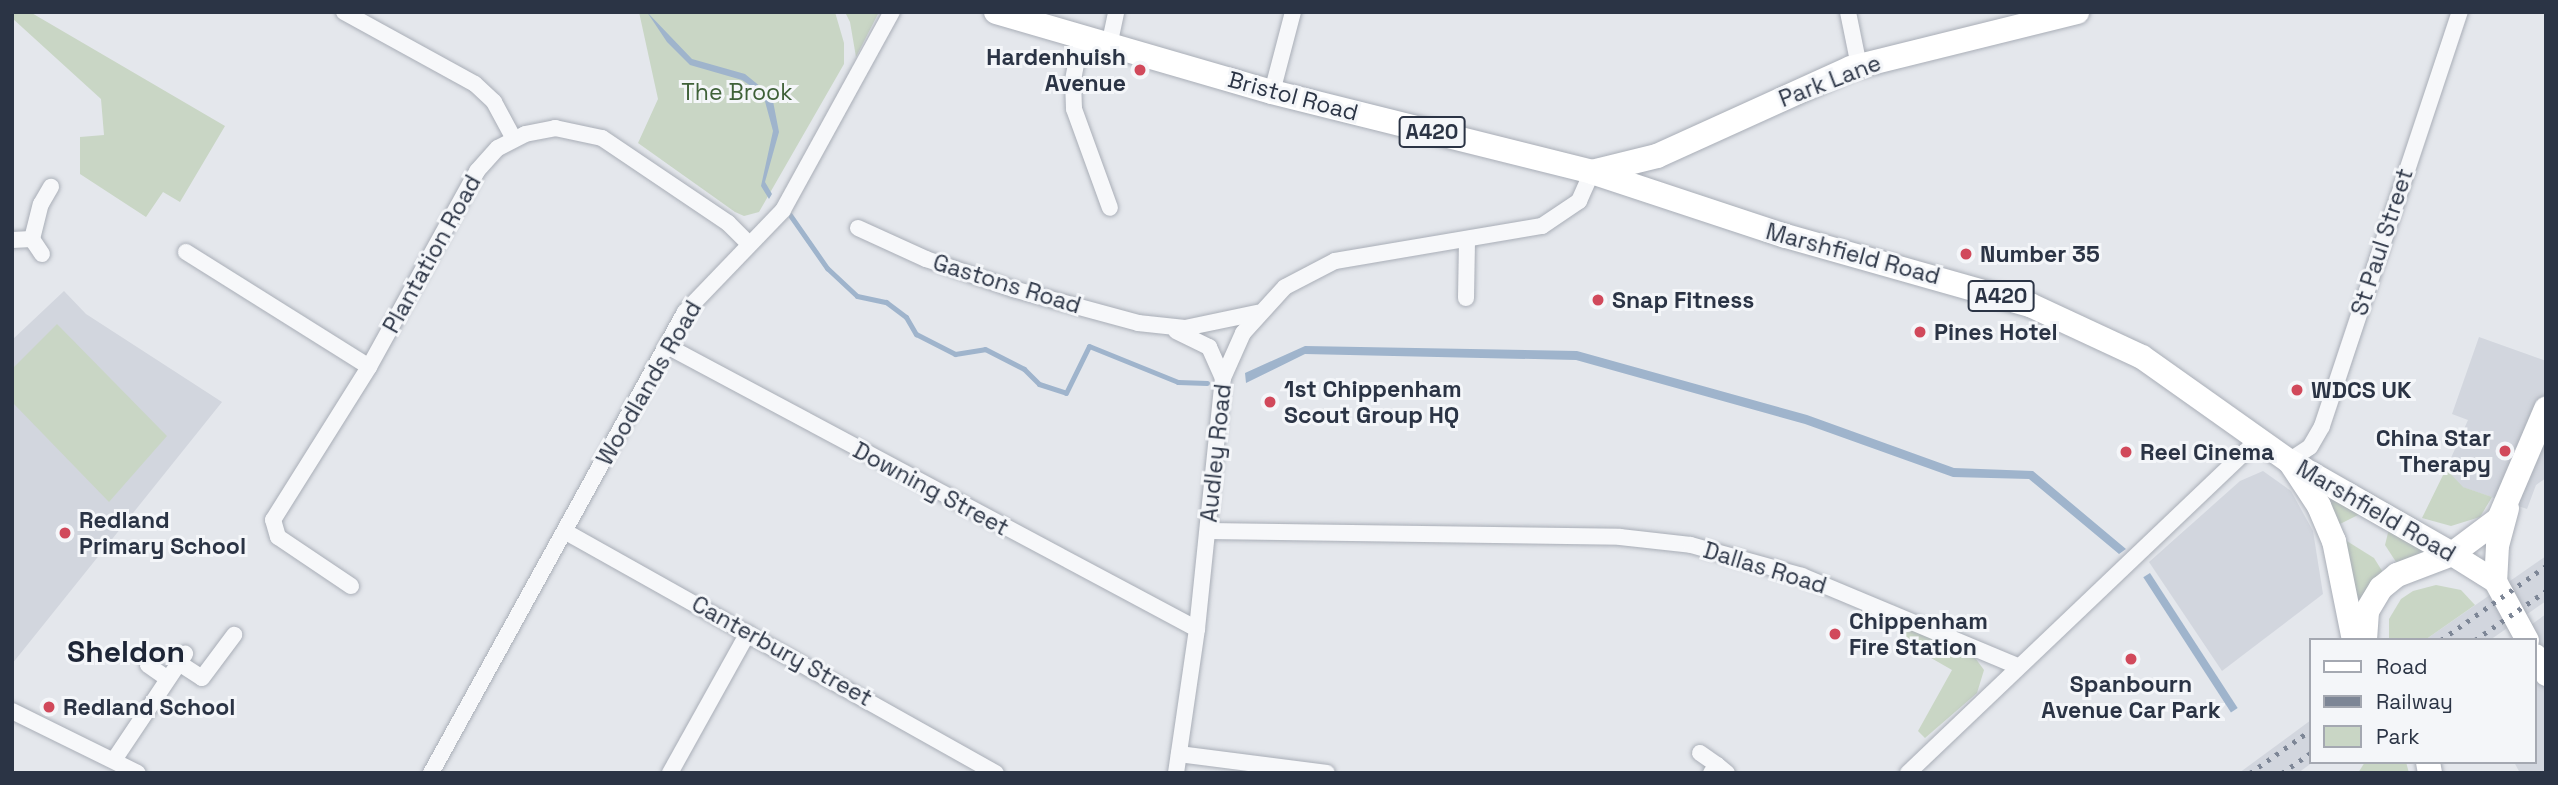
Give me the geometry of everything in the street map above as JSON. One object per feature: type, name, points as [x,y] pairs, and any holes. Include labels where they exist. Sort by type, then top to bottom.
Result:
[{"type":"main road","name":"Bristol Road","points":[[996,12],[1272,92],[1592,172]]},
{"type":"main road","name":"Park Lane","points":[[1592,172],[1636,163],[1679,146],[1859,66],[2077,12]]},
{"type":"main road","points":[[1679,146],[1664,159],[1660,176],[1681,203]]},
{"type":"main road","name":"Marshfield Road","points":[[1592,172],[1681,203],[1982,290],[2066,319],[2160,368],[2289,461],[2442,548]]},
{"type":"main road","points":[[2365,638],[2367,611],[2381,588],[2442,548],[2488,531],[2507,508],[2546,409]]},
{"type":"main road","name":"A420","points":[[2289,461],[2319,506],[2334,541],[2354,638]]},
{"type":"street","points":[[344,12],[475,83],[494,102],[514,139]]},
{"type":"street","name":"Woodlands Road","points":[[431,773],[689,306],[794,193],[892,12]]},
{"type":"street","points":[[1109,46],[1116,12]]},
{"type":"street","points":[[1272,92],[1293,12]]},
{"type":"street","points":[[1848,12],[1859,66]]},
{"type":"street","name":"St Paul Street","points":[[2289,461],[2311,447],[2322,426],[2460,12]]},
{"type":"street","points":[[1081,38],[1073,80],[1074,108],[1110,208]]},
{"type":"street","name":"Plantation Road","points":[[351,586],[278,537],[272,526],[276,514],[369,367],[477,171],[514,139],[555,128],[602,138],[728,223],[749,244]]},
{"type":"street","name":"Audley Road","points":[[1176,773],[1198,629],[1223,378],[1238,341],[1257,313],[1285,287],[1335,261],[1522,232],[1557,219],[1586,194],[1592,172]]},
{"type":"street","points":[[42,254],[32,239],[41,204],[51,187]]},
{"type":"street","name":"Gastons Road","points":[[858,228],[926,259],[1013,289],[1160,327],[1204,343],[1216,356],[1223,378]]},
{"type":"street","points":[[12,240],[32,239]]},
{"type":"street","points":[[1466,240],[1466,298]]},
{"type":"street","points":[[186,252],[369,367]]},
{"type":"street","name":"Gastons Road","points":[[1160,327],[1204,326],[1257,313]]},
{"type":"street","name":"Downing Street","points":[[667,346],[1198,629]]},
{"type":"street","points":[[1908,773],[2017,666],[2123,572],[2260,438]]},
{"type":"street","points":[[2507,508],[2497,545],[2495,581],[2526,638]]},
{"type":"street","name":"Dallas Road","points":[[1208,531],[1620,537],[1691,545],[1802,576],[2017,666]]},
{"type":"street","name":"Canterbury Street","points":[[566,532],[748,632],[987,771]]},
{"type":"street","name":"Marshfield Road","points":[[2442,548],[2495,581]]},
{"type":"street","points":[[670,773],[748,632]]},
{"type":"street","points":[[114,760],[182,659],[202,678],[234,635]]},
{"type":"street","points":[[2537,658],[2546,674]]},
{"type":"street","points":[[148,665],[168,679]]},
{"type":"street","points":[[12,711],[138,773]]},
{"type":"street","points":[[1700,753],[1718,770]]},
{"type":"street","points":[[1179,754],[1327,773]]},
{"type":"shaded area","name":"Redland Primary School","points":[[64,291],[86,314],[222,402],[12,664],[12,340]]},
{"type":"shaded area","points":[[2479,337],[2546,361],[2546,478],[2536,485],[2527,509],[2462,487],[2446,469],[2468,420],[2452,414]]},
{"type":"shaded area","points":[[2263,471],[2291,491],[2313,531],[2323,594],[2222,671],[2149,562],[2240,481]]},
{"type":"shaded area","points":[[2546,556],[2546,601],[2493,638],[2428,638]]},
{"type":"shaded area","points":[[2546,614],[2546,773],[2520,773],[2515,764],[2537,764],[2537,638],[2513,638]]},
{"type":"shaded area","points":[[2310,721],[2310,764],[2298,773],[2239,773]]},
{"type":"green space","points":[[12,12],[30,12],[225,126],[180,202],[163,192],[146,217],[80,174],[80,137],[104,135],[101,99],[12,18]]},
{"type":"green space","name":"The Brook","points":[[639,12],[835,12],[844,43],[844,64],[759,212],[744,216],[735,212],[638,143],[658,99]]},
{"type":"green space","points":[[845,12],[879,12],[856,57],[850,22]]},
{"type":"green space","points":[[57,324],[167,436],[109,502],[12,402],[12,369]]},
{"type":"green space","points":[[2446,469],[2463,487],[2492,497],[2480,517],[2451,526],[2422,518]]},
{"type":"green space","points":[[2329,492],[2362,513],[2338,525],[2324,496]]},
{"type":"green space","points":[[2389,529],[2424,546],[2423,557],[2398,565],[2385,545]]},
{"type":"green space","points":[[2342,538],[2374,558],[2384,574],[2359,614]]},
{"type":"green space","points":[[2436,585],[2461,590],[2475,605],[2428,638],[2389,638],[2389,619],[2401,599],[2413,591]]},
{"type":"green space","points":[[1909,626],[1973,655],[1984,670],[1977,693],[1925,738],[1918,731],[1952,670],[1898,639]]},
{"type":"green space","points":[[2364,764],[2407,764],[2409,773],[2358,773]]},
{"type":"water","points":[[647,12],[692,59],[745,74],[772,96],[779,132],[765,182],[772,194],[769,199],[761,186],[773,131],[763,94],[742,80],[690,65],[667,42]]},
{"type":"water","points":[[1305,346],[1577,351],[1807,415],[1954,468],[2033,471],[2126,549],[2119,554],[2029,479],[1953,477],[1805,424],[1576,360],[1305,354],[1246,383],[1245,373]]},
{"type":"water","points":[[2150,573],[2238,708],[2231,712],[2143,577]]},
{"type":"waterway","points":[[790,215],[827,268],[857,296],[886,302],[906,317],[916,334],[955,354],[985,349],[1024,369],[1039,384],[1066,393],[1089,346],[1178,382],[1207,383]]},
{"type":"railway","points":[[2444,638],[2546,566]]},
{"type":"railway","points":[[2478,638],[2546,591]]},
{"type":"railway","points":[[2250,773],[2310,731]]},
{"type":"railway","points":[[2282,773],[2310,754]]},
{"type":"place","name":"Hardenhuish Avenue","points":[[1140,70]]},
{"type":"place","name":"Number 35","points":[[1966,254]]},
{"type":"place","name":"Snap Fitness","points":[[1598,300]]},
{"type":"place","name":"Pines Hotel","points":[[1920,332]]},
{"type":"place","name":"WDCS UK","points":[[2297,390]]},
{"type":"place","name":"1st Chippenham Scout Group HQ","points":[[1270,402]]},
{"type":"place","name":"China Star Therapy","points":[[2505,451]]},
{"type":"place","name":"Reel Cinema","points":[[2126,452]]},
{"type":"place","name":"Redland Primary School","points":[[65,533]]},
{"type":"place","name":"Chippenham Fire Station","points":[[1835,634]]},
{"type":"place","name":"Spanbourn Avenue Car Park","points":[[2131,659]]},
{"type":"place","name":"Redland School","points":[[49,707]]},
{"type":"district","name":"Sheldon","points":[[126,652]]}]
